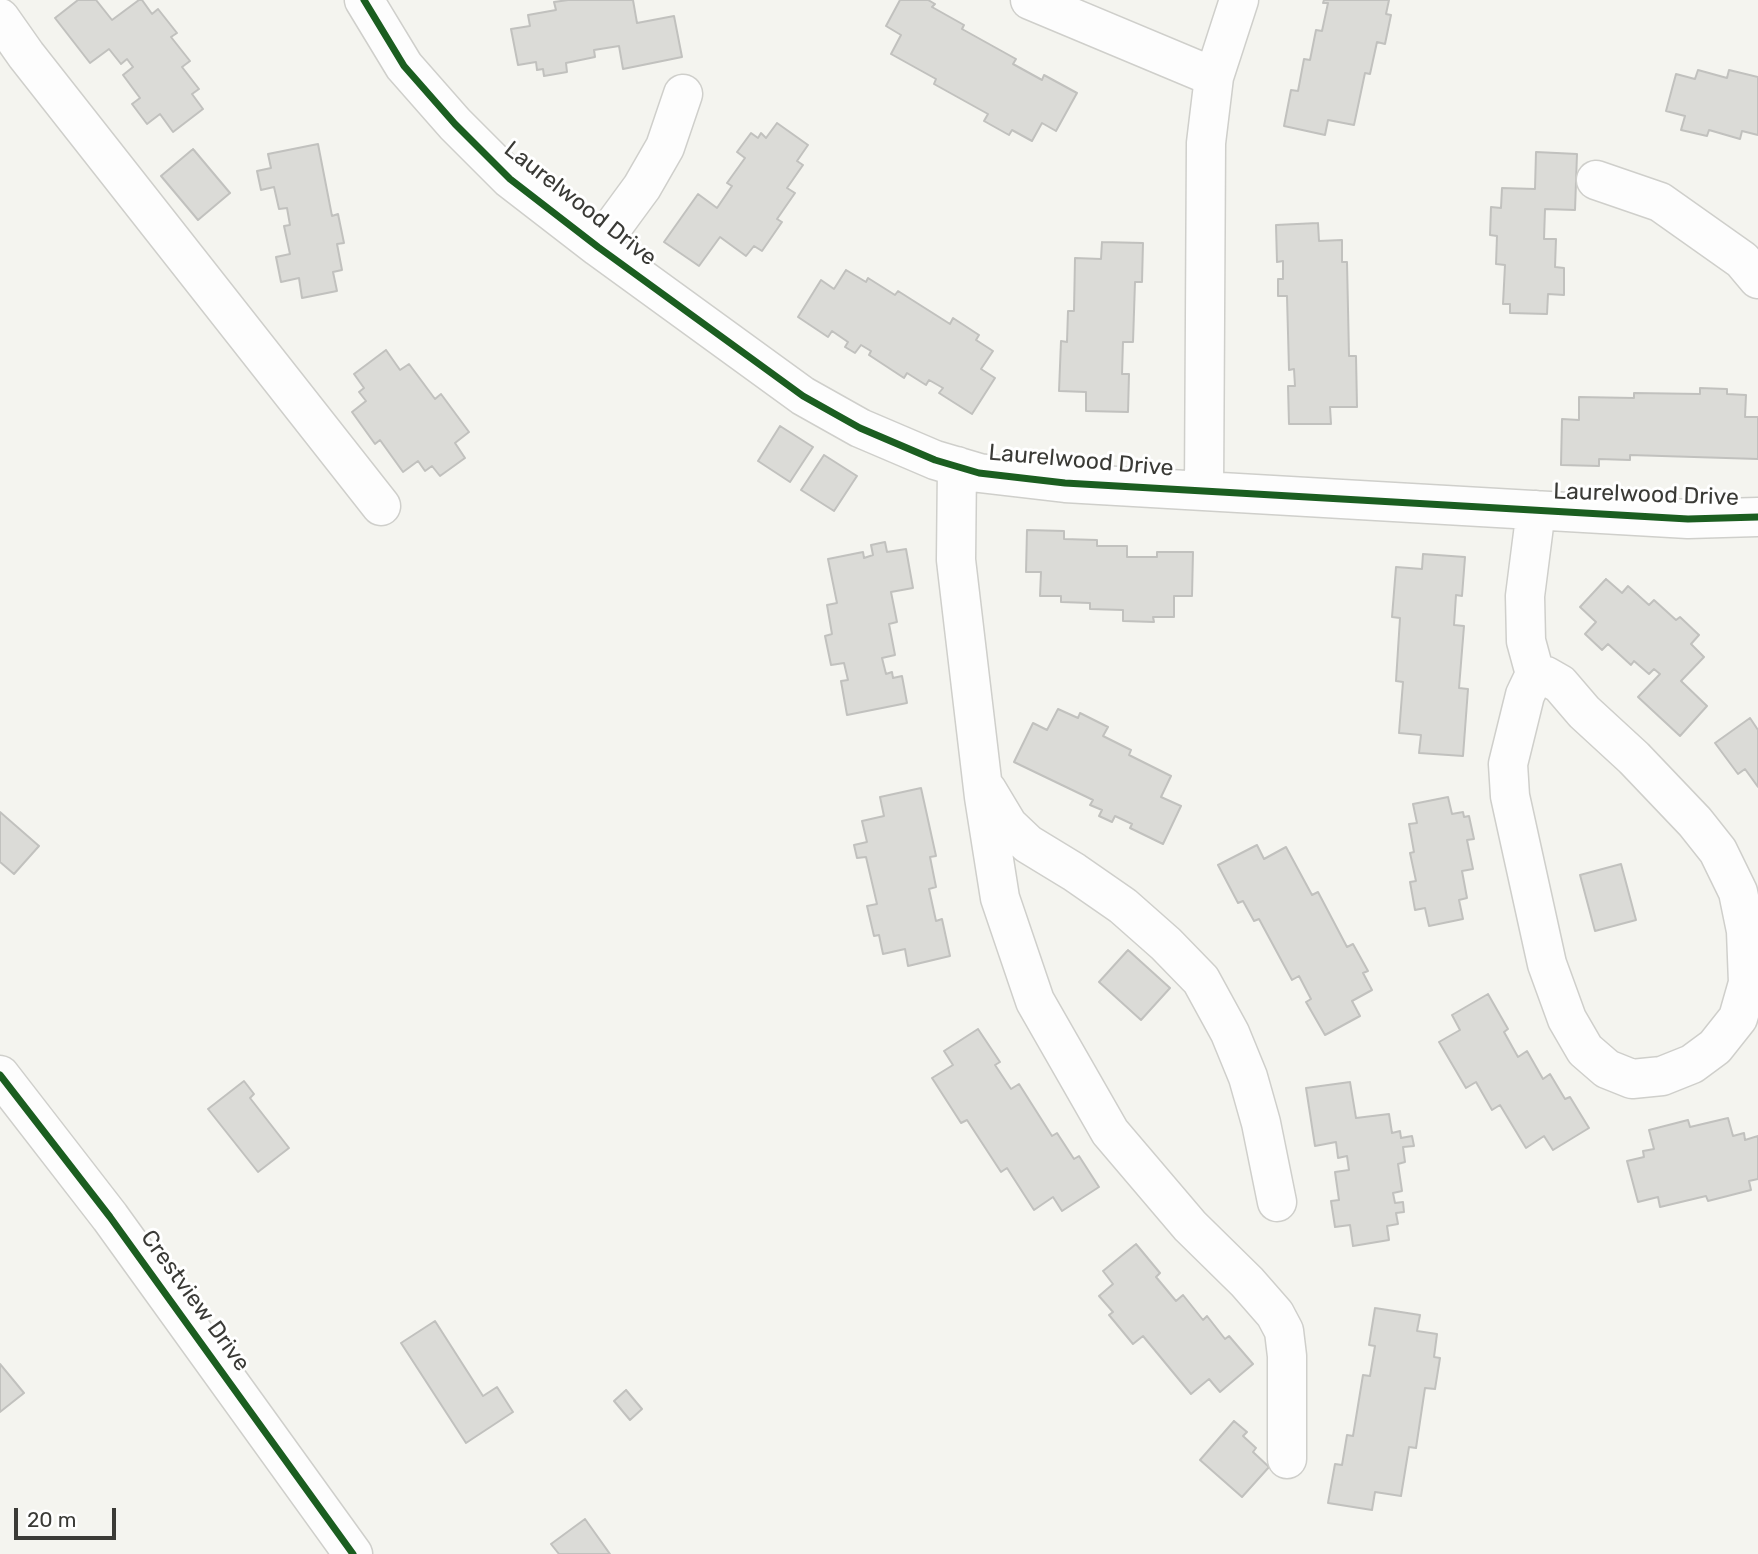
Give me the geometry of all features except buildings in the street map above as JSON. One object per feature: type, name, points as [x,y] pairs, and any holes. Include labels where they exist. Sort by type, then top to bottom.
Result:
[{"type":"street","name":"Laurelwood Drive","points":[[364,0],[404,66],[454,124],[510,179],[598,247],[803,396],[860,428],[934,460],[979,473],[1020,478],[1204,491],[1688,519],[1758,517]]},
{"type":"street","points":[[1030,0],[1214,77]]},
{"type":"street","points":[[1204,491],[1206,143],[1214,77],[1239,0]]},
{"type":"street","points":[[0,18],[26,55],[381,506]]},
{"type":"street","points":[[598,247],[642,187],[665,147],[683,94]]},
{"type":"street","points":[[1596,180],[1660,202],[1742,260],[1758,279]]},
{"type":"street","points":[[957,466],[956,560],[1000,898],[1035,1001],[1110,1132],[1189,1226],[1275,1314],[1284,1331],[1287,1356],[1287,1459]]},
{"type":"street","points":[[1535,674],[1560,684],[1584,712],[1634,758],[1695,822],[1718,851],[1738,892],[1746,931],[1748,983],[1738,1018],[1714,1047],[1692,1065],[1662,1076],[1632,1079],[1607,1069],[1585,1050],[1567,1019],[1547,964],[1510,796],[1508,764],[1525,695],[1535,674],[1526,640],[1525,596],[1536,510]]},
{"type":"street","points":[[983,783],[1008,825],[1021,838],[1123,906],[1166,944],[1200,981],[1230,1033],[1248,1077],[1278,1202]]},
{"type":"street","name":"Crestview Drive","points":[[0,1075],[110,1217],[353,1554]]},
{"type":"cycle path","points":[[364,0],[404,66],[455,124],[510,179],[598,247],[803,396],[860,428],[935,460],[979,473],[1065,483],[1688,519],[1758,517]]},
{"type":"cycle path","points":[[0,1075],[110,1217],[353,1554]]}]
